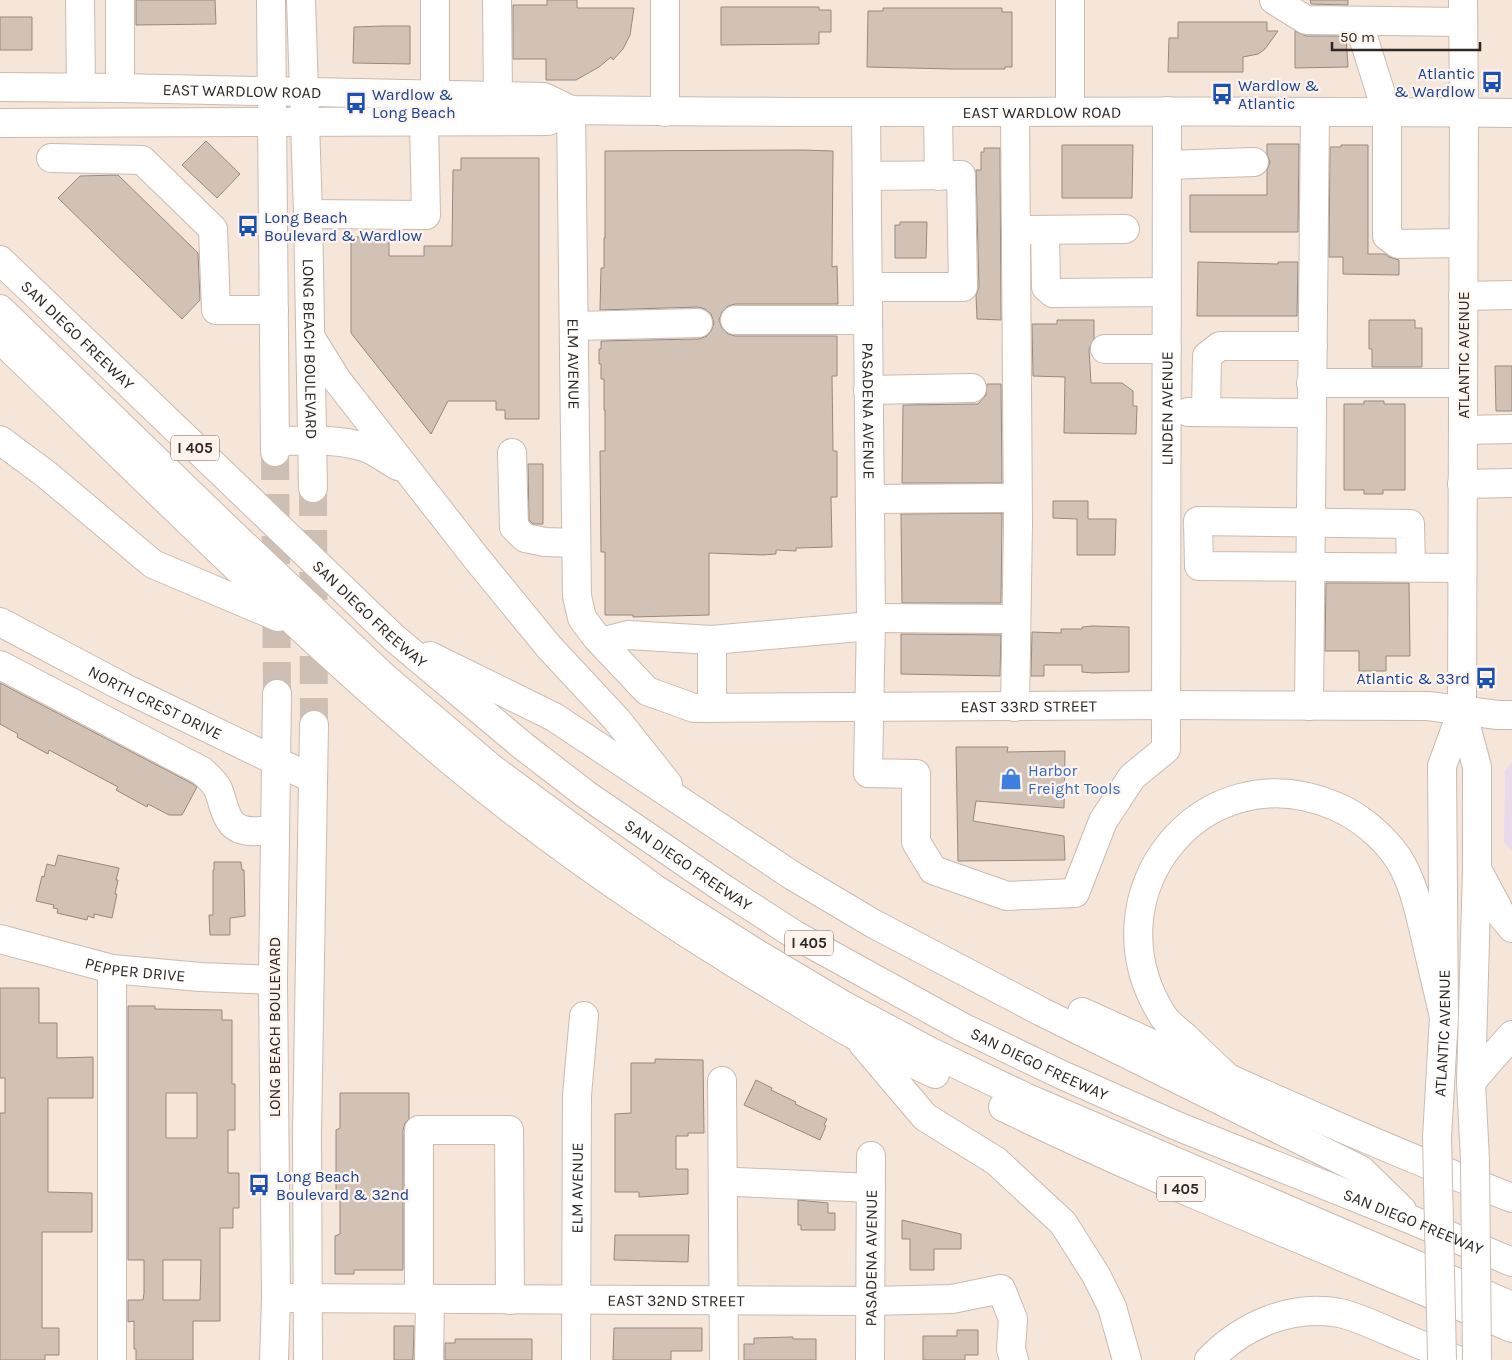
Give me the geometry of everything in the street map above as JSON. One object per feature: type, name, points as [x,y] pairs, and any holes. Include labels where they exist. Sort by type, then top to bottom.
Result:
[{"type":"main road","points":[[80,0],[81,87]]},
{"type":"main road","points":[[120,0],[120,88]]},
{"type":"main road","points":[[271,0],[275,446],[313,441],[346,443],[366,448],[413,475]]},
{"type":"main road","name":"LONG BEACH BOULEVARD","points":[[301,0],[306,122],[313,488]]},
{"type":"main road","points":[[435,0],[435,95]]},
{"type":"main road","points":[[497,0],[498,96]]},
{"type":"main road","points":[[665,0],[666,112]]},
{"type":"main road","points":[[1070,0],[1070,111]]},
{"type":"main road","points":[[1274,0],[1306,20],[1358,21],[1463,11]]},
{"type":"main road","name":"ATLANTIC AVENUE","points":[[1463,11],[1462,711],[1477,767],[1477,869],[1471,1082],[1475,1160],[1477,1360]]},
{"type":"main road","points":[[1358,21],[1387,112],[1387,236],[1398,244],[1463,243]]},
{"type":"main road","name":"EAST WARDLOW ROAD","points":[[0,87],[498,96],[544,98],[571,110],[666,112],[1167,111],[1512,113]]},
{"type":"main road","name":"EAST WARDLOW ROAD","points":[[0,123],[548,121],[571,110]]},
{"type":"main road","name":"ELM AVENUE","points":[[571,110],[576,596],[582,618]]},
{"type":"main road","name":"LINDEN AVENUE","points":[[870,708],[868,773],[916,774],[916,842],[933,870],[1007,896],[1075,893],[1103,821],[1132,777],[1166,749],[1167,111]]},
{"type":"main road","name":"PASADENA AVENUE","points":[[866,112],[871,622],[870,708]]},
{"type":"main road","points":[[938,112],[939,176]]},
{"type":"main road","points":[[1015,112],[1018,524],[1015,707]]},
{"type":"main road","points":[[1308,706],[1315,112]]},
{"type":"main road","points":[[308,214],[426,215],[424,122]]},
{"type":"main road","points":[[141,123],[142,160]]},
{"type":"main road","points":[[51,158],[142,160],[213,229],[216,310],[274,310]]},
{"type":"main road","points":[[1167,165],[1254,162]]},
{"type":"main road","points":[[866,176],[961,175],[963,287],[868,287]]},
{"type":"main road","points":[[1016,230],[1125,229]]},
{"type":"main road","points":[[1045,230],[1046,287],[1053,293],[1167,292]]},
{"type":"main road","name":"SAN DIEGO FREEWAY","points":[[0,260],[392,636],[523,746],[588,796],[667,852],[795,935],[962,1027],[1062,1076],[1177,1126],[1512,1262]]},
{"type":"main road","points":[[0,291],[217,499],[336,618],[392,636],[554,717],[794,876],[874,924],[1068,1025],[1361,1170],[1412,1220]]},
{"type":"main road","points":[[1463,296],[1512,295]]},
{"type":"main road","points":[[0,309],[384,677],[490,767],[655,890],[842,1005],[991,1081],[1512,1306]]},
{"type":"main road","points":[[735,320],[868,320]]},
{"type":"main road","points":[[574,326],[698,323]]},
{"type":"main road","points":[[311,338],[337,380],[477,559],[543,639],[617,720],[686,806]]},
{"type":"main road","name":"I 405","points":[[0,339],[295,624],[454,763],[566,850],[717,953],[856,1036],[1088,1148],[1203,1199],[1512,1328]]},
{"type":"main road","points":[[1206,412],[1207,356],[1220,346],[1313,346]]},
{"type":"main road","points":[[1105,349],[1167,348]]},
{"type":"main road","points":[[1311,384],[1463,383]]},
{"type":"main road","points":[[868,390],[972,388]]},
{"type":"main road","points":[[1167,412],[1312,413]]},
{"type":"main road","points":[[1463,430],[1512,429]]},
{"type":"main road","points":[[0,440],[47,475],[153,564],[295,624]]},
{"type":"main road","points":[[512,453],[514,527],[525,538],[545,542],[576,543]]},
{"type":"main road","points":[[1462,484],[1512,483]]},
{"type":"main road","points":[[870,499],[1001,498]]},
{"type":"main road","points":[[1411,568],[1410,524],[1198,521],[1199,566],[1310,566],[1411,568],[1462,568]]},
{"type":"main road","name":"EAST 33RD STREET","points":[[582,618],[601,642],[647,691],[694,708],[1166,705],[1428,706],[1512,715]]},
{"type":"main road","points":[[601,642],[628,636],[712,640],[871,622],[1003,619]]},
{"type":"main road","name":"NORTH CREST DRIVE","points":[[0,622],[114,682],[313,779]]},
{"type":"main road","points":[[712,640],[712,708]]},
{"type":"main road","points":[[0,665],[202,772],[212,779],[229,820],[236,828],[245,831],[275,830]]},
{"type":"main road","name":"LONG BEACH BOULEVARD","points":[[274,1360],[276,1298],[273,980],[277,694]]},
{"type":"main road","name":"ATLANTIC AVENUE","points":[[1442,1360],[1437,1137],[1444,1017],[1442,766],[1462,711]]},
{"type":"main road","name":"LONG BEACH BOULEVARD","points":[[308,1360],[308,1085],[314,725]]},
{"type":"main road","points":[[1229,1079],[1164,1019],[1145,980],[1139,957],[1138,918],[1141,899],[1147,882],[1168,846],[1197,819],[1214,808],[1233,800],[1272,793],[1317,798],[1342,809],[1363,822],[1383,840],[1398,857],[1414,890],[1444,1017]]},
{"type":"main road","points":[[1477,869],[1502,916],[1512,928]]},
{"type":"main road","name":"PEPPER DRIVE","points":[[0,939],[112,969],[200,977],[273,980]]},
{"type":"main road","points":[[956,967],[1048,996],[1229,1079],[1512,1198]]},
{"type":"main road","points":[[112,969],[112,1360]]},
{"type":"main road","name":"ELM AVENUE","points":[[576,1360],[577,1095],[584,1016]]},
{"type":"main road","points":[[1471,1082],[1512,1035]]},
{"type":"main road","points":[[856,1036],[925,1117],[996,1161],[1063,1223],[1096,1275],[1112,1307],[1128,1360]]},
{"type":"main road","points":[[722,1081],[724,1360]]},
{"type":"main road","points":[[429,1360],[424,1300],[419,1130],[510,1130],[510,1300]]},
{"type":"main road","name":"PASADENA AVENUE","points":[[870,1360],[871,1156]]},
{"type":"main road","points":[[1274,1165],[1311,1208],[1512,1292]]},
{"type":"main road","points":[[737,1182],[871,1188]]},
{"type":"main road","name":"EAST 32ND STREET","points":[[276,1298],[308,1300],[870,1301],[952,1299],[1001,1288],[1012,1319],[1011,1349],[1014,1360]]},
{"type":"main road","points":[[1209,1360],[1230,1340],[1245,1330],[1277,1317],[1309,1311],[1340,1313],[1361,1319],[1457,1360]]},
{"type":"shaded area","points":[[1512,762],[1512,851],[1504,842],[1505,771]]},
{"type":"building","points":[[136,0],[215,0],[216,24],[136,25]]},
{"type":"building","points":[[547,0],[577,0],[577,8],[634,8],[630,35],[623,49],[613,60],[611,57],[599,67],[576,80],[546,80],[546,59],[513,59],[513,5],[547,5]]},
{"type":"building","points":[[1310,0],[1348,0],[1348,5],[1311,4]]},
{"type":"building","points":[[721,7],[819,7],[819,10],[831,10],[831,32],[819,32],[819,44],[721,45]]},
{"type":"building","points":[[883,8],[1002,8],[1002,12],[1012,12],[1012,67],[1005,67],[1005,69],[952,69],[867,67],[868,11],[883,11]]},
{"type":"building","points":[[0,17],[32,17],[32,50],[0,50]]},
{"type":"building","points":[[1178,22],[1267,22],[1267,31],[1278,31],[1265,49],[1258,54],[1243,57],[1243,72],[1168,72],[1169,38],[1178,38]]},
{"type":"building","points":[[410,26],[410,64],[353,63],[354,27]]},
{"type":"building","points":[[1295,31],[1306,36],[1346,36],[1348,67],[1295,68]]},
{"type":"building","points":[[206,141],[240,174],[217,198],[182,165]]},
{"type":"building","points":[[1267,144],[1299,144],[1298,232],[1190,232],[1190,195],[1267,195],[1267,170],[1270,162],[1267,154]]},
{"type":"building","points":[[1062,145],[1133,145],[1132,198],[1062,198]]},
{"type":"building","points":[[1341,145],[1368,145],[1368,254],[1385,254],[1399,260],[1399,275],[1343,274],[1343,257],[1329,257],[1330,147],[1341,147]]},
{"type":"building","points":[[984,148],[1000,148],[1001,320],[977,319],[976,295],[979,287],[976,170],[981,170],[981,152],[984,152]]},
{"type":"building","points":[[605,151],[833,151],[832,267],[837,266],[838,304],[735,304],[728,306],[722,312],[719,320],[722,328],[728,334],[735,336],[837,336],[837,376],[832,376],[833,451],[837,451],[837,497],[831,497],[832,547],[796,548],[796,551],[776,550],[776,554],[763,555],[709,553],[709,615],[633,617],[633,615],[605,615],[605,552],[601,552],[600,451],[605,451],[605,410],[604,379],[601,379],[601,364],[599,364],[601,341],[699,339],[707,336],[714,323],[711,314],[705,309],[698,307],[600,310],[601,268],[604,268],[605,238]]},
{"type":"building","points":[[461,158],[539,158],[539,419],[505,419],[505,410],[496,410],[496,401],[448,401],[431,434],[351,333],[351,237],[389,237],[389,256],[424,256],[424,246],[452,246],[453,170],[461,170]]},
{"type":"building","points":[[118,175],[198,253],[200,300],[182,319],[58,198],[80,176]]},
{"type":"building","points":[[900,222],[927,222],[926,258],[895,258],[895,225],[900,225]]},
{"type":"building","points":[[1198,262],[1278,264],[1278,262],[1298,262],[1297,316],[1197,316]]},
{"type":"building","points":[[1057,320],[1094,320],[1094,339],[1089,349],[1091,383],[1122,383],[1133,391],[1133,406],[1137,406],[1136,434],[1064,433],[1065,377],[1033,376],[1032,324],[1057,324]]},
{"type":"building","points":[[1369,320],[1415,320],[1415,328],[1422,328],[1422,367],[1372,367],[1372,349],[1369,349]]},
{"type":"building","points":[[1495,366],[1512,366],[1512,411],[1496,411]]},
{"type":"building","points":[[987,384],[1001,384],[1002,483],[902,483],[903,405],[978,404],[986,395]]},
{"type":"building","points":[[1364,401],[1384,401],[1384,404],[1405,404],[1405,490],[1383,490],[1383,494],[1364,494],[1364,490],[1344,490],[1344,404],[1364,404]]},
{"type":"building","points":[[528,464],[543,464],[543,524],[533,524],[529,520]]},
{"type":"building","points":[[1053,501],[1088,501],[1088,519],[1116,519],[1115,555],[1077,555],[1077,519],[1053,518]]},
{"type":"building","points":[[1002,513],[1001,603],[902,603],[901,514]]},
{"type":"building","points":[[1326,583],[1409,583],[1410,656],[1386,656],[1386,671],[1359,671],[1359,651],[1325,651]]},
{"type":"building","points":[[1082,627],[1129,627],[1129,672],[1093,673],[1082,672],[1082,665],[1044,665],[1044,676],[1031,676],[1032,632],[1061,633],[1061,629],[1082,629]]},
{"type":"building","points":[[901,634],[1001,635],[1000,676],[901,674]]},
{"type":"building","points":[[0,683],[193,784],[197,787],[182,815],[169,815],[148,804],[147,807],[116,790],[118,787],[49,750],[48,754],[17,737],[18,734],[0,724]]},
{"type":"building","name":"Harbor Freight Tools","points":[[956,747],[1008,747],[1007,752],[1065,751],[1064,808],[976,801],[973,821],[1064,836],[1065,860],[958,861]]},
{"type":"building","points":[[58,855],[119,868],[116,880],[118,880],[115,894],[117,894],[112,918],[94,914],[94,918],[88,916],[87,920],[57,913],[58,909],[53,908],[54,905],[36,901],[47,864],[55,866]]},
{"type":"building","points":[[214,862],[241,862],[242,870],[244,870],[245,916],[230,918],[230,935],[210,935],[209,915],[213,915]]},
{"type":"building","points":[[0,988],[39,988],[39,1023],[57,1023],[57,1058],[93,1057],[93,1098],[48,1098],[48,1192],[92,1193],[92,1232],[42,1232],[42,1328],[59,1328],[59,1355],[45,1355],[45,1360],[0,1360],[0,1113],[5,1113],[5,1078],[0,1078]]},
{"type":"building","points":[[128,1006],[155,1006],[155,1009],[222,1010],[222,1020],[232,1020],[232,1084],[235,1084],[235,1130],[228,1130],[228,1173],[239,1173],[239,1208],[233,1208],[233,1228],[220,1228],[220,1321],[193,1321],[193,1360],[136,1360],[134,1321],[128,1322],[128,1300],[143,1300],[144,1260],[128,1260]],"holes":[[[166,1093],[197,1093],[197,1138],[166,1138]],[[163,1260],[201,1260],[200,1300],[163,1300]]]},
{"type":"building","points":[[655,1059],[703,1060],[704,1133],[688,1133],[688,1136],[676,1136],[676,1169],[688,1169],[688,1194],[639,1197],[639,1192],[615,1192],[615,1114],[631,1113],[631,1063],[655,1063]]},
{"type":"building","points":[[756,1080],[772,1088],[771,1090],[796,1102],[795,1104],[827,1119],[820,1140],[744,1105]]},
{"type":"building","points":[[340,1093],[409,1093],[409,1119],[405,1123],[403,1130],[403,1270],[354,1270],[354,1274],[335,1274],[335,1236],[340,1234],[340,1199],[336,1198],[336,1130],[340,1128]]},
{"type":"building","points":[[798,1200],[828,1203],[828,1213],[835,1213],[835,1230],[801,1230],[801,1225],[798,1225]]},
{"type":"building","points":[[902,1220],[961,1234],[961,1249],[934,1249],[934,1270],[910,1270],[910,1239],[902,1239]]},
{"type":"building","points":[[615,1235],[689,1235],[688,1262],[614,1260]]},
{"type":"building","points":[[394,1326],[414,1326],[413,1360],[394,1360]]},
{"type":"building","points":[[614,1328],[702,1328],[702,1351],[671,1351],[671,1360],[613,1360]]},
{"type":"building","points":[[957,1330],[978,1330],[978,1355],[965,1355],[965,1360],[923,1360],[923,1336],[957,1336]]},
{"type":"building","points":[[793,1337],[793,1339],[816,1339],[816,1360],[744,1360],[744,1344],[754,1344],[754,1338]]},
{"type":"building","points":[[455,1339],[532,1339],[532,1360],[445,1360],[445,1343],[455,1343]]},
{"type":"tunnel","points":[[275,452],[277,694]]},
{"type":"tunnel","points":[[313,488],[314,725]]},
{"type":"place","name":"Atlantic & Wardlow","points":[[1492,82]]},
{"type":"place","name":"Wardlow & Atlantic","points":[[1222,94]]},
{"type":"place","name":"Wardlow & Long Beach","points":[[356,103]]},
{"type":"place","name":"Long Beach Boulevard & Wardlow","points":[[248,226]]},
{"type":"place","name":"Atlantic & 33rd","points":[[1486,678]]},
{"type":"place","name":"Harbor Freight Tools","points":[[1011,779]]},
{"type":"place","name":"Long Beach Boulevard & 32nd","points":[[259,1185]]}]
